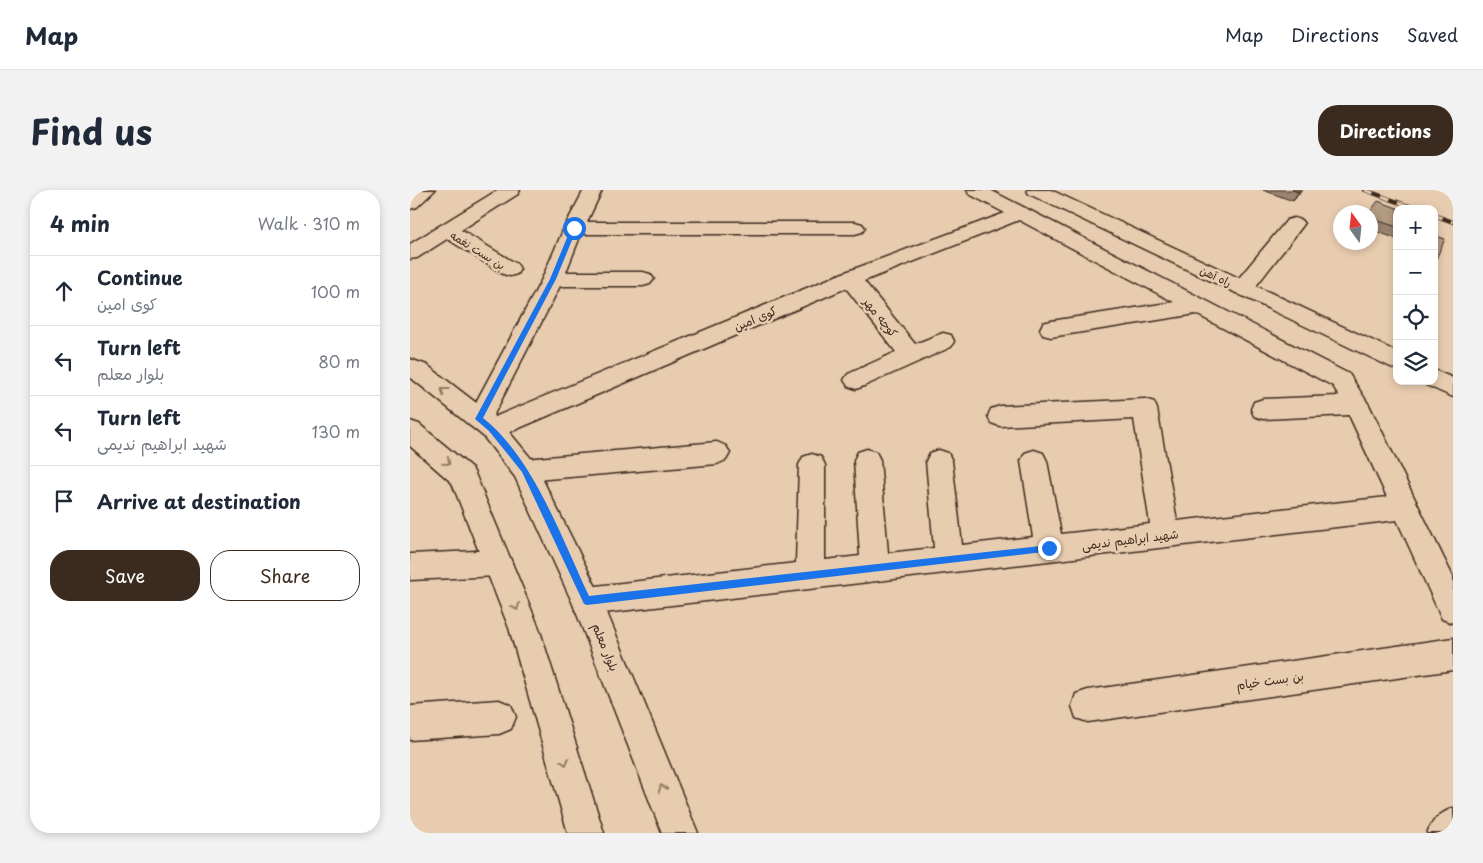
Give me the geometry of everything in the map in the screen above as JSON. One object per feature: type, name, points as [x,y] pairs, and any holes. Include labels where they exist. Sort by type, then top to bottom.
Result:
[{"type":"street","points":[[410,203],[426,190]]},
{"type":"street","points":[[410,253],[511,190]]},
{"type":"street","points":[[485,424],[593,190]]},
{"type":"street","points":[[976,190],[1341,380],[1357,405],[1453,609]]},
{"type":"street","name":"راه آهن","points":[[1036,190],[1393,360]]},
{"type":"street","name":"کوی امین","points":[[485,424],[850,278],[1022,213]]},
{"type":"street","points":[[1243,288],[1294,224]]},
{"type":"street","points":[[574,228],[855,228]]},
{"type":"street","name":"بن بست نغمه","points":[[447,230],[510,269]]},
{"type":"street","name":"کوچه مهر","points":[[850,278],[912,356]]},
{"type":"street","points":[[553,279],[643,279]]},
{"type":"street","points":[[1051,329],[1198,306]]},
{"type":"street","points":[[856,380],[943,342]]},
{"type":"street","name":"بلوار معلم","points":[[410,368],[419,372],[485,424],[525,470],[587,601],[680,833]]},
{"type":"street","points":[[1438,381],[1453,388]]},
{"type":"street","points":[[1263,408],[1357,405]]},
{"type":"street","points":[[1000,416],[1145,409],[1166,535]]},
{"type":"street","points":[[410,431],[463,476],[524,628],[586,833]]},
{"type":"street","points":[[525,470],[718,453]]},
{"type":"street","points":[[867,460],[875,568]]},
{"type":"street","points":[[939,461],[949,559]]},
{"type":"street","points":[[1034,461],[1049,548]]},
{"type":"street","points":[[810,575],[812,465]]},
{"type":"street","name":"شهید ابراهیم ندیمی","points":[[587,601],[1405,507]]},
{"type":"street","points":[[410,567],[498,563]]},
{"type":"street","name":"بن بست خیام","points":[[1088,706],[1453,654]]},
{"type":"street","points":[[410,723],[499,716]]},
{"type":"street","points":[[1445,833],[1453,826]]},
{"type":"building","points":[[1378,201],[1393,206],[1393,226],[1378,221],[1378,205],[1375,205]]},
{"type":"building","points":[[1438,236],[1445,239],[1438,255]]},
{"type":"railway","points":[[1365,190],[1406,205]]},
{"type":"railway","points":[[1438,216],[1453,222]]},
{"type":"route","points":[[574,228],[553,279],[479,419],[492,429],[525,470],[587,601],[1049,548]]}]
